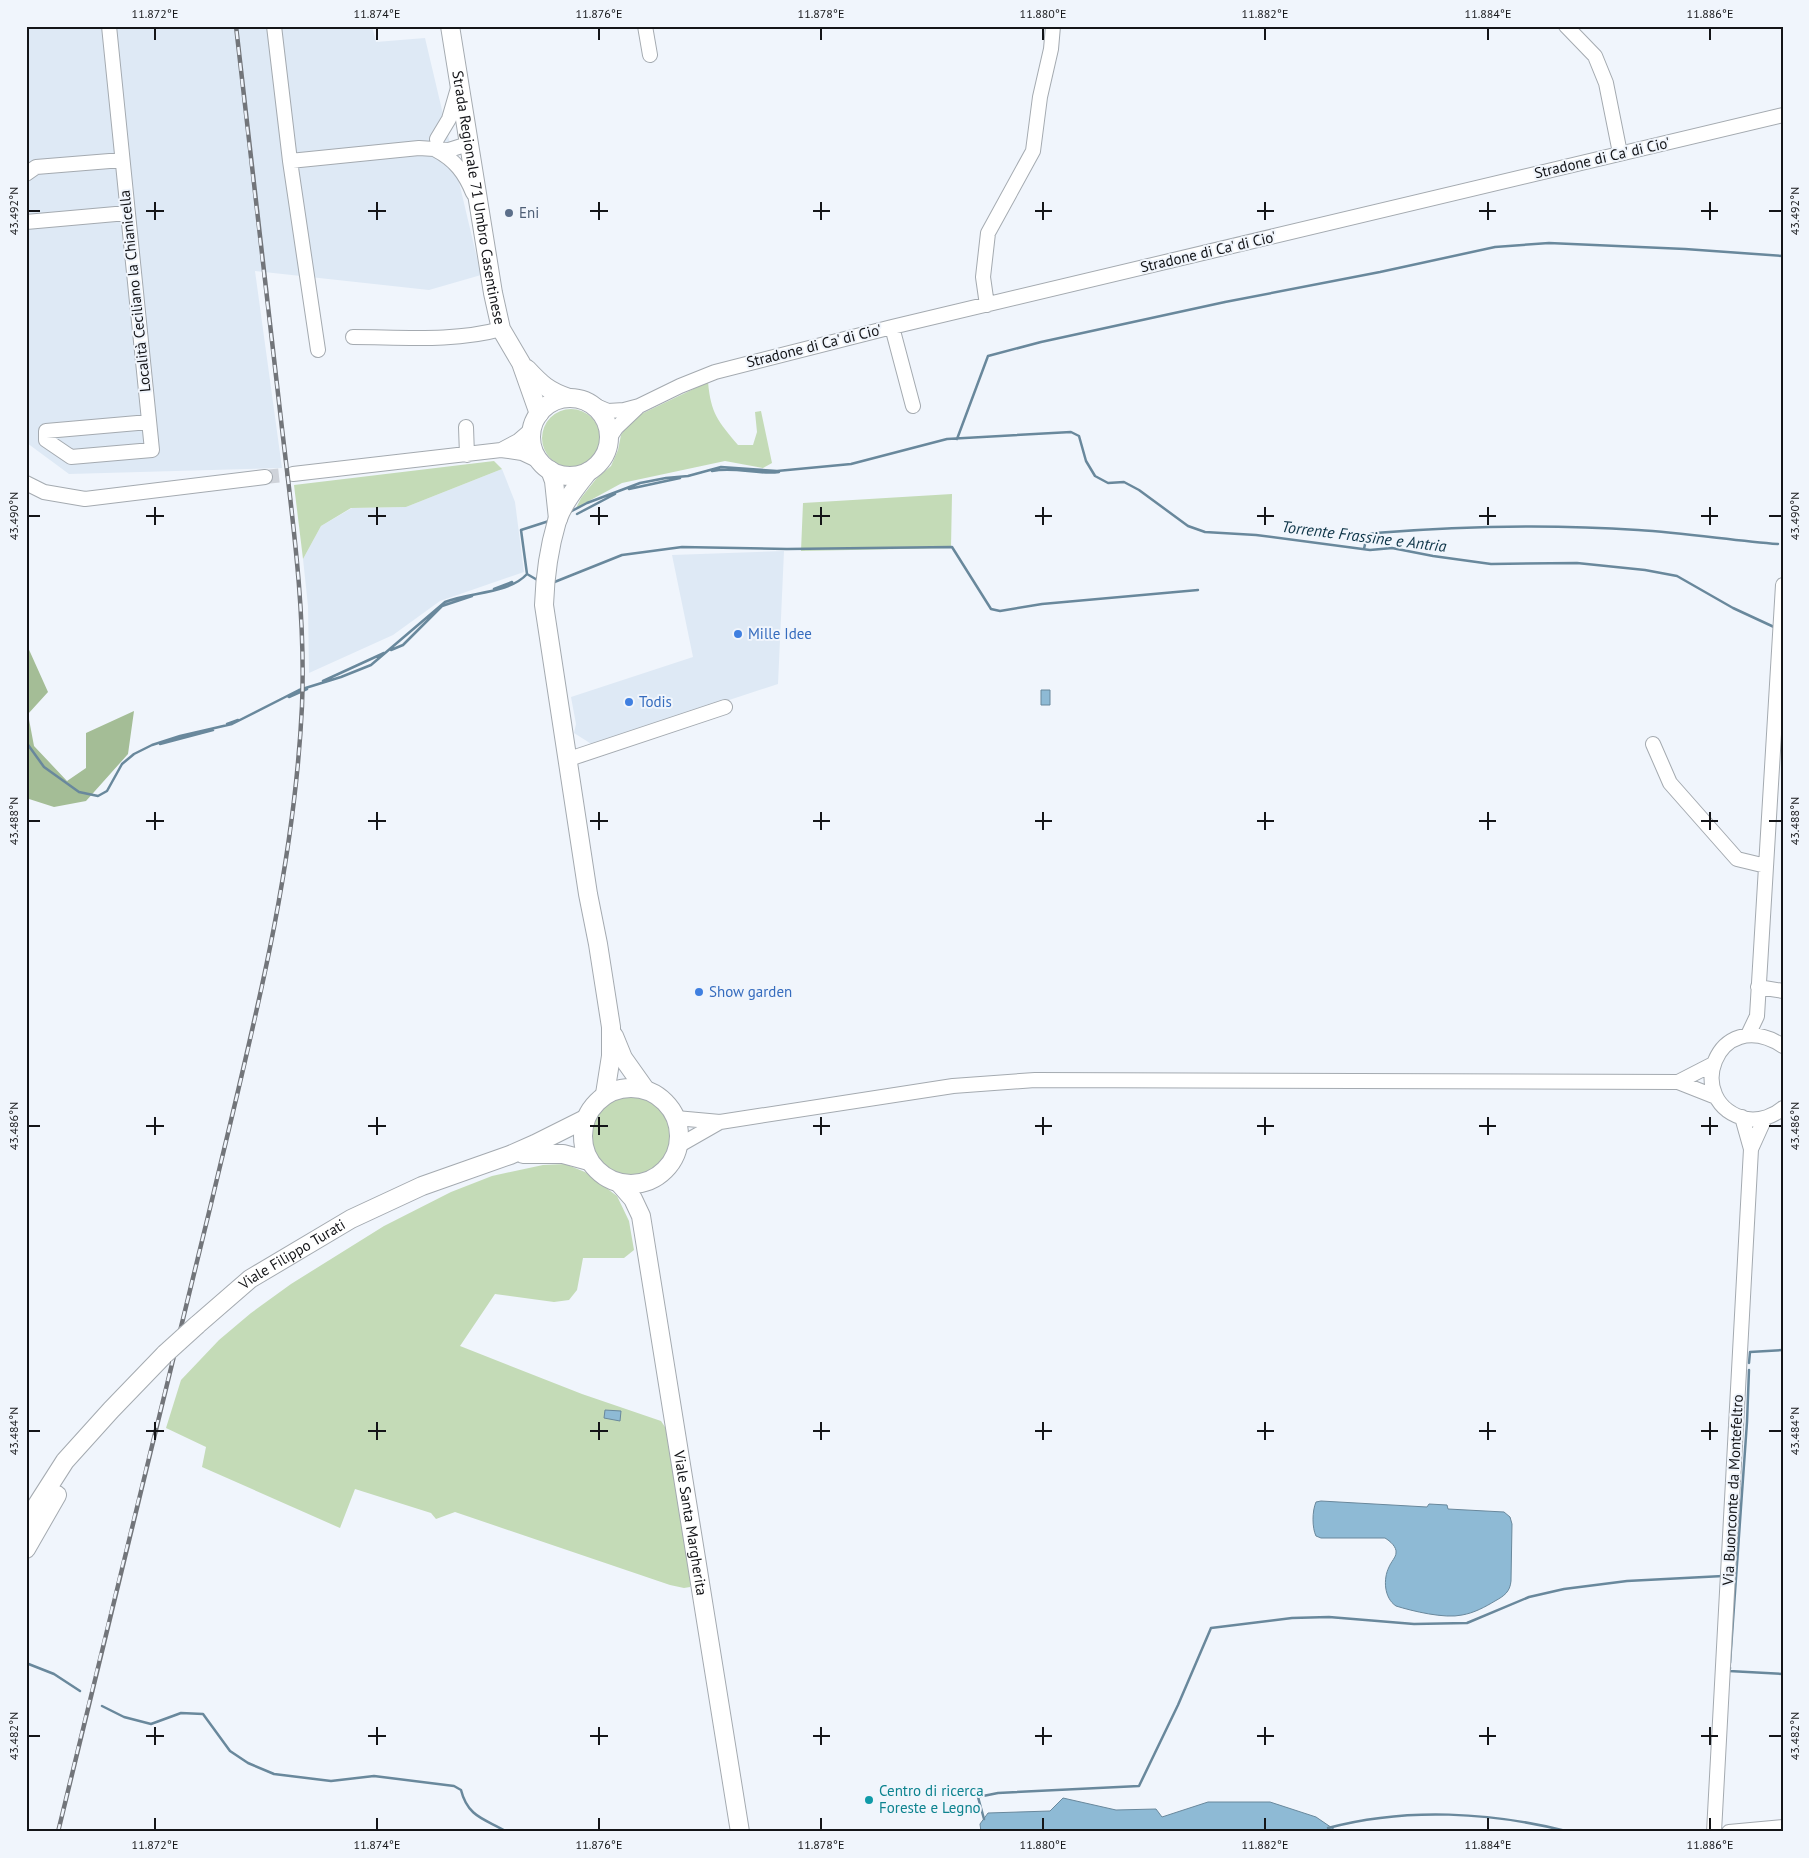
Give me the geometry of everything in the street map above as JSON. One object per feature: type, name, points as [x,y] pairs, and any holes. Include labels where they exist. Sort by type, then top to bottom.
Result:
[{"type":"main road","name":"Strada Regionale 71 Umbro Casentinese","points":[[450,26],[493,293],[501,329],[521,363],[544,387],[568,398]]},
{"type":"main road","name":"Strada Regionale 71 Umbro Casentinese","points":[[521,363],[535,421]]},
{"type":"main road","points":[[544,465],[562,475],[575,476],[588,472],[597,466],[604,457],[610,437],[605,419],[594,405],[582,399],[568,398],[557,400],[547,406],[535,421],[531,440],[534,451],[554,481],[558,519],[545,579],[544,604],[588,894],[611,1027],[611,1056],[605,1094]]},
{"type":"main road","points":[[558,519],[588,472]]},
{"type":"main road","points":[[611,1027],[623,1058],[645,1089]]},
{"type":"main road","points":[[634,1087],[645,1089],[664,1100],[676,1118],[679,1136],[678,1146],[670,1164],[653,1179],[636,1184],[619,1183],[601,1174],[589,1161],[582,1140],[585,1119],[592,1106],[605,1094],[622,1088],[634,1087]]},
{"type":"main road","name":"Viale Filippo Turati","points":[[26,1522],[66,1461],[111,1410],[165,1354],[250,1279],[351,1219],[430,1182],[510,1155],[585,1119]]},
{"type":"main road","name":"Viale Filippo Turati","points":[[510,1155],[556,1154],[589,1161]]},
{"type":"main road","name":"Viale Santa Margherita","points":[[641,1216],[644,1193],[653,1179]]},
{"type":"main road","name":"Viale Santa Margherita","points":[[619,1183],[633,1199],[641,1216],[740,1832]]},
{"type":"main road","name":"Viale Filippo Turati","points":[[26,1549],[111,1410]]},
{"type":"street","name":"Località Ceciliano la Chianicella","points":[[109,26],[152,450],[71,457],[46,440],[46,430],[149,422]]},
{"type":"street","points":[[274,26],[290,161],[318,350]]},
{"type":"street","points":[[645,26],[650,55]]},
{"type":"street","points":[[987,305],[983,277],[988,233],[1033,151],[1040,97],[1051,49],[1053,26]]},
{"type":"street","points":[[1566,26],[1595,56],[1606,83],[1620,153]]},
{"type":"street","points":[[436,144],[446,127],[452,111],[459,82]]},
{"type":"street","name":"Stradone di Ca' di Cio'","points":[[639,406],[680,386],[748,359],[987,305],[1620,153],[1778,118]]},
{"type":"street","points":[[290,161],[419,148],[436,144],[449,150],[468,144]]},
{"type":"street","points":[[436,144],[461,169],[480,208]]},
{"type":"street","points":[[26,174],[36,168],[122,160]]},
{"type":"street","points":[[26,222],[127,213]]},
{"type":"street","points":[[892,327],[913,406]]},
{"type":"street","points":[[353,337],[445,337],[492,332],[501,329]]},
{"type":"street","points":[[594,405],[608,411],[624,410],[639,406]]},
{"type":"street","points":[[610,437],[629,414],[639,406]]},
{"type":"street","points":[[501,450],[518,441],[535,421]]},
{"type":"street","points":[[466,427],[467,455]]},
{"type":"street","points":[[293,474],[501,450],[522,453],[544,465]]},
{"type":"street","points":[[26,483],[44,492],[85,499],[265,477]]},
{"type":"street","points":[[1765,1037],[1757,1016],[1758,987],[1778,727],[1783,585]]},
{"type":"street","points":[[568,759],[725,707]]},
{"type":"street","points":[[1653,744],[1670,783],[1737,859],[1766,866]]},
{"type":"street","points":[[1758,987],[1783,991]]},
{"type":"street","points":[[1748,1035],[1757,1016]]},
{"type":"street","points":[[1783,1046],[1770,1038],[1748,1035],[1731,1041],[1720,1051],[1713,1064],[1711,1079],[1716,1097],[1725,1109],[1742,1118],[1752,1120],[1765,1118],[1783,1108]]},
{"type":"street","points":[[1678,1082],[1713,1064]]},
{"type":"street","points":[[676,1118],[720,1122],[953,1086],[1035,1080],[1678,1082],[1716,1097]]},
{"type":"street","points":[[1742,1118],[1751,1148]]},
{"type":"street","points":[[1751,1148],[1765,1118]]},
{"type":"street","points":[[678,1146],[720,1122]]},
{"type":"street","name":"Via Buonconte da Montefeltro","points":[[1714,1832],[1751,1148]]},
{"type":"street","points":[[1729,1832],[1783,1827]]},
{"type":"shaded area","points":[[26,26],[372,26],[376,42],[425,38],[481,275],[429,290],[255,271],[282,468],[69,474],[27,443]]},
{"type":"shaded area","points":[[502,469],[515,502],[524,572],[440,601],[393,635],[309,673],[308,606],[303,559],[321,526],[352,508],[406,507]]},
{"type":"shaded area","points":[[784,551],[778,684],[593,745],[574,733],[576,724],[571,697],[693,657],[672,555]]},
{"type":"green space","points":[[708,382],[714,410],[725,430],[738,445],[753,445],[757,432],[755,412],[761,411],[772,463],[763,468],[725,461],[622,483],[576,508],[581,498],[596,479],[611,466],[618,450],[621,435],[628,424],[637,416]]},
{"type":"green space","points":[[571,409],[582,411],[595,422],[600,438],[598,449],[587,462],[571,467],[560,465],[547,454],[542,438],[544,427],[555,414]]},
{"type":"green space","points":[[494,461],[502,469],[406,507],[351,508],[321,526],[303,559],[294,485]]},
{"type":"green space","points":[[952,494],[951,548],[801,551],[803,503]]},
{"type":"green space","points":[[26,643],[48,692],[28,714],[34,746],[67,781],[86,768],[86,733],[134,711],[128,754],[86,801],[54,807],[26,798]]},
{"type":"green space","points":[[631,1095],[647,1098],[660,1107],[669,1120],[672,1136],[669,1152],[660,1165],[647,1174],[631,1177],[615,1174],[602,1165],[593,1152],[590,1136],[593,1120],[602,1107],[615,1098]]},
{"type":"green space","points":[[565,1164],[585,1172],[617,1196],[629,1221],[634,1250],[624,1258],[583,1258],[577,1290],[569,1300],[554,1302],[495,1294],[460,1346],[582,1394],[661,1421],[669,1433],[690,1587],[684,1588],[670,1585],[455,1512],[436,1519],[431,1513],[355,1489],[340,1528],[202,1467],[206,1447],[166,1428],[181,1380],[219,1340],[251,1313],[291,1284],[384,1226],[451,1192],[492,1176],[543,1165]]},
{"type":"water","points":[[1041,690],[1050,690],[1050,705],[1041,705]]},
{"type":"water","points":[[605,1410],[621,1411],[620,1421],[604,1418]]},
{"type":"water","points":[[1316,1502],[1427,1507],[1429,1504],[1447,1505],[1448,1509],[1504,1512],[1510,1517],[1512,1524],[1511,1581],[1508,1591],[1475,1611],[1455,1616],[1419,1612],[1396,1606],[1389,1598],[1385,1583],[1387,1572],[1396,1555],[1394,1546],[1385,1538],[1321,1538],[1316,1536],[1313,1515]]},
{"type":"water","points":[[1063,1798],[1116,1810],[1156,1809],[1162,1817],[1208,1802],[1270,1802],[1316,1817],[1338,1832],[981,1832],[980,1824],[988,1813],[1050,1811]]},
{"type":"waterway","points":[[957,439],[988,356],[1041,342],[1495,247],[1549,243],[1685,249],[1783,256]]},
{"type":"waterway","name":"Torrente Frassine e Antria","points":[[568,513],[587,503],[640,483],[688,476],[721,467],[777,471],[851,464],[947,439],[1071,432],[1079,436],[1086,461],[1095,476],[1108,483],[1124,482],[1139,490],[1188,526],[1205,532],[1256,535],[1370,550],[1392,548],[1491,564],[1577,563],[1645,570],[1677,576],[1733,608],[1774,627]]},
{"type":"waterway","name":"Torrente Frassine e Antria","points":[[712,471],[729,469],[770,473],[779,472]]},
{"type":"waterway","name":"Torrente Frassine e Antria","points":[[629,489],[680,478]]},
{"type":"waterway","points":[[577,514],[615,494]]},
{"type":"waterway","name":"Torrente Frassine e Antria","points":[[527,574],[521,530],[549,521]]},
{"type":"waterway","points":[[1364,549],[1367,535],[1375,533],[1506,527],[1638,530],[1778,544]]},
{"type":"waterway","points":[[552,583],[622,555],[682,547],[787,549],[952,547],[991,609],[1000,611],[1042,604],[1198,590]]},
{"type":"waterway","points":[[527,574],[539,581]]},
{"type":"waterway","name":"Torrente Frassine e Antria","points":[[26,742],[44,767],[79,792],[98,796],[107,791],[122,764],[134,754],[152,745],[180,736],[232,724],[299,690],[371,665],[445,602],[499,589],[519,581],[527,574]]},
{"type":"waterway","name":"Torrente Frassine e Antria","points":[[494,589],[512,582]]},
{"type":"waterway","name":"Torrente Frassine e Antria","points":[[391,650],[403,645],[442,606],[472,596]]},
{"type":"waterway","points":[[323,681],[384,653]]},
{"type":"waterway","name":"Torrente Frassine e Antria","points":[[289,697],[307,689]]},
{"type":"waterway","name":"Torrente Frassine e Antria","points":[[227,724],[238,720]]},
{"type":"waterway","name":"Torrente Frassine e Antria","points":[[160,744],[213,730]]},
{"type":"waterway","points":[[1749,1363],[1750,1352],[1783,1350]]},
{"type":"waterway","points":[[1730,1663],[1749,1370]]},
{"type":"waterway","points":[[984,1819],[978,1797],[998,1793],[1139,1786],[1178,1705],[1211,1628],[1292,1618],[1329,1617],[1414,1624],[1467,1623],[1529,1597],[1564,1589],[1627,1581],[1723,1576]]},
{"type":"waterway","points":[[26,1663],[54,1674],[80,1691]]},
{"type":"waterway","points":[[1730,1668],[1729,1671],[1783,1674]]},
{"type":"waterway","points":[[102,1706],[124,1717],[151,1724],[181,1713],[203,1714],[230,1751],[248,1763],[274,1774],[331,1781],[374,1776],[454,1786],[461,1790],[468,1807],[473,1812],[507,1832]]},
{"type":"waterway","points":[[1328,1828],[1388,1817],[1449,1815],[1480,1816],[1510,1820],[1570,1832]]},
{"type":"waterway","points":[[720,1832],[725,1831]]},
{"type":"tunnel","points":[[265,477],[293,474]]},
{"type":"railway","points":[[58,1832],[255,1019],[280,895],[297,769],[303,669],[300,595],[236,26]]},
{"type":"place","name":"Eni","points":[[509,213]]},
{"type":"place","name":"Mille Idee","points":[[738,634]]},
{"type":"place","name":"Todis","points":[[629,702]]},
{"type":"place","name":"Show garden","points":[[699,992]]},
{"type":"place","name":"Centro di ricerca Foreste e Legno","points":[[869,1800]]}]
